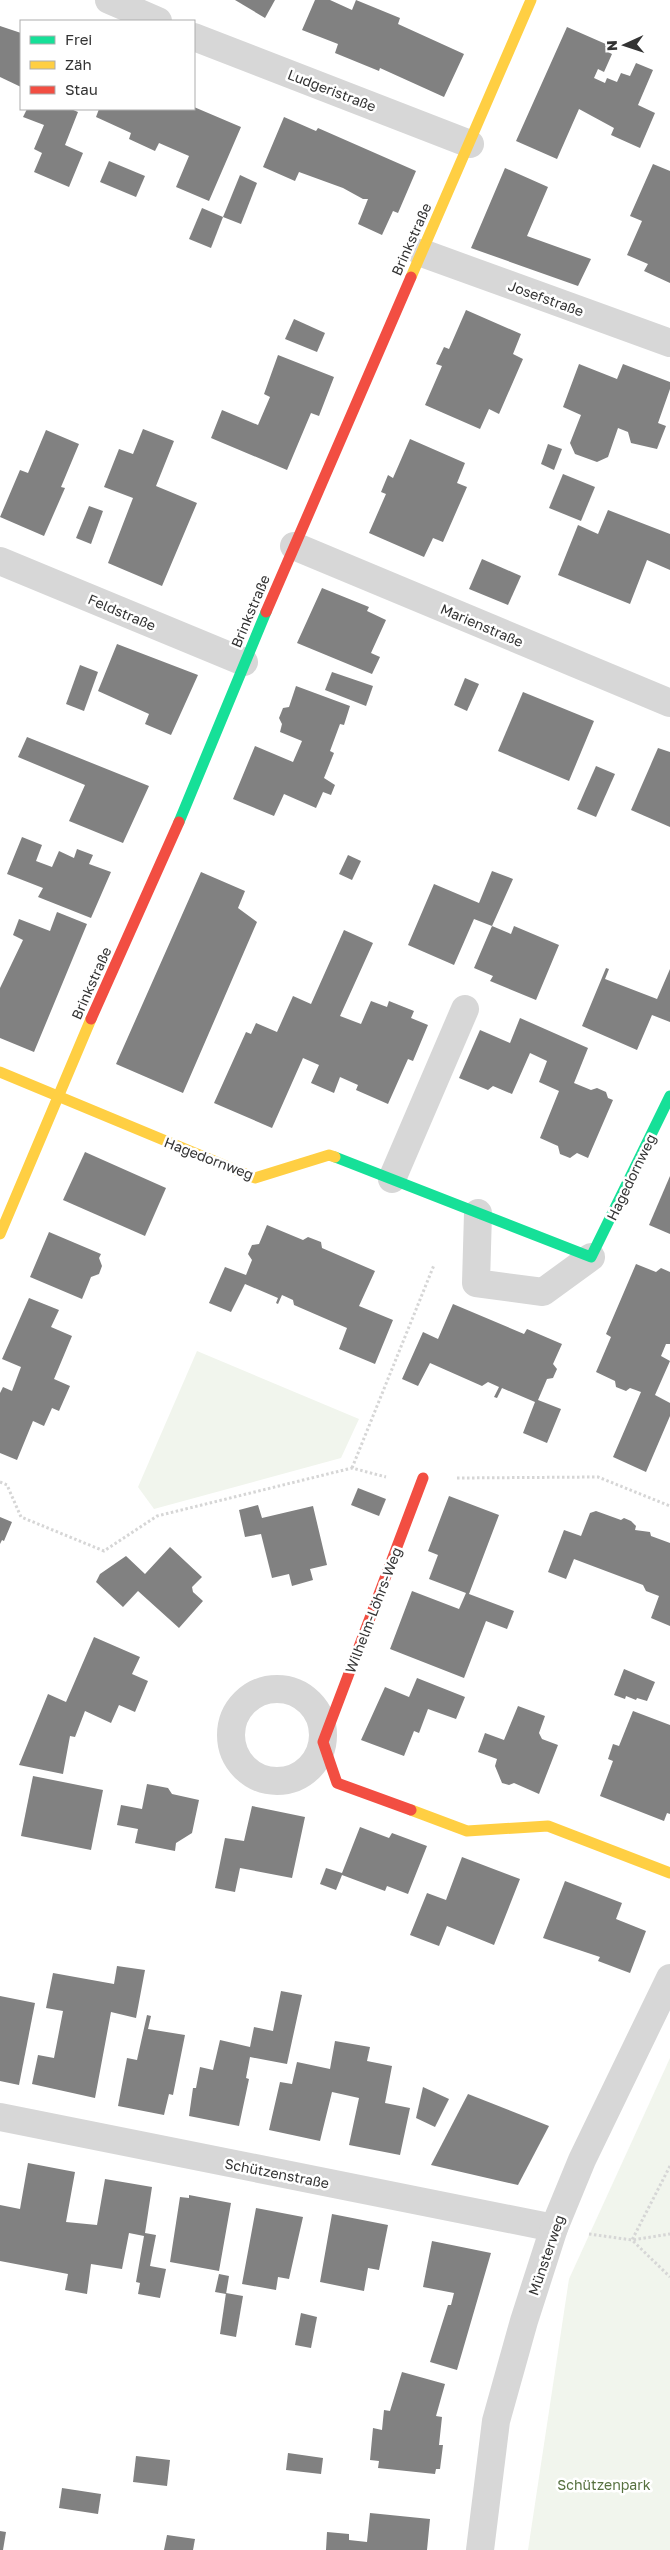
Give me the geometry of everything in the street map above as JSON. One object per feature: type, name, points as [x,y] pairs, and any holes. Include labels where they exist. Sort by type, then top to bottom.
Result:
[{"type":"street","points":[[109,0],[156,20]]},
{"type":"street","name":"Brinkstraße","points":[[0,1234],[56,1097],[194,788],[244,662],[531,0]]},
{"type":"street","name":"Ludgeristraße","points":[[195,36],[470,144]]},
{"type":"street","name":"Josefstraße","points":[[422,252],[670,343]]},
{"type":"street","name":"Marienstraße","points":[[294,546],[670,703]]},
{"type":"street","name":"Feldstraße","points":[[0,561],[244,662]]},
{"type":"street","points":[[392,1178],[464,1009]]},
{"type":"street","name":"Hagedornweg","points":[[0,1072],[56,1097],[255,1178],[329,1155],[591,1257]]},
{"type":"street","name":"Hagedornweg","points":[[478,1213],[476,1282],[542,1292],[591,1257],[670,1096]]},
{"type":"street","name":"Wilhelm-Löhrs-Weg","points":[[423,1478],[323,1742],[337,1783],[467,1831],[548,1826],[670,1873]]},
{"type":"street","name":"Münsterweg","points":[[480,2550],[496,2421],[524,2321],[554,2228],[582,2160],[670,1978]]},
{"type":"street","name":"Schützenstraße","points":[[0,2117],[554,2228]]},
{"type":"path","points":[[352,1468],[434,1265]]},
{"type":"path","points":[[0,1482],[7,1485],[21,1516],[104,1551],[157,1516],[352,1468],[390,1478],[598,1477],[670,1506]]},
{"type":"path","points":[[632,2240],[670,2166]]},
{"type":"path","points":[[554,2228],[632,2240],[670,2234]]},
{"type":"path","points":[[632,2240],[670,2277]]},
{"type":"green space","points":[[197,1351],[359,1419],[341,1458],[154,1509],[138,1487]]},
{"type":"green space","name":"Schützenpark","points":[[670,2058],[670,2550],[528,2550],[569,2279]]},
{"type":"building","points":[[235,0],[275,0],[265,18]]},
{"type":"building","points":[[315,0],[330,0],[352,10],[356,0],[400,18],[398,24],[464,54],[444,97],[380,68],[379,71],[335,53],[338,44],[302,30]]},
{"type":"building","points":[[0,26],[20,33],[20,87],[0,77]]},
{"type":"building","points":[[567,27],[608,45],[606,51],[612,54],[604,72],[598,69],[594,78],[605,83],[607,78],[617,82],[621,73],[630,76],[636,63],[653,70],[638,105],[655,113],[640,148],[611,135],[614,128],[579,109],[557,159],[516,141]]},
{"type":"building","points":[[195,107],[241,127],[209,201],[176,187],[189,156],[159,143],[155,151],[129,139],[131,133],[96,117],[99,110],[195,110]]},
{"type":"building","points":[[26,110],[73,110],[78,112],[65,145],[83,153],[69,187],[34,172],[42,153],[34,149],[44,125],[23,117]]},
{"type":"building","points":[[284,117],[316,131],[318,128],[416,171],[398,213],[393,211],[382,235],[358,224],[368,199],[363,199],[343,188],[299,172],[295,181],[263,167]]},
{"type":"building","points":[[109,161],[145,176],[136,197],[100,182]]},
{"type":"building","points":[[653,164],[670,171],[670,283],[644,271],[648,264],[627,255],[642,221],[630,216]]},
{"type":"building","points":[[505,168],[548,187],[527,236],[591,259],[578,286],[471,248]]},
{"type":"building","points":[[240,175],[257,183],[241,224],[223,217]]},
{"type":"building","points":[[202,208],[223,217],[211,248],[189,239]]},
{"type":"building","points":[[466,310],[521,334],[513,354],[523,359],[499,414],[489,409],[480,429],[425,405],[442,366],[436,364],[444,347],[449,349]]},
{"type":"building","points":[[294,319],[325,333],[317,352],[285,339]]},
{"type":"building","points":[[278,355],[334,377],[319,416],[311,413],[287,470],[211,438],[222,410],[258,425],[270,397],[264,394]]},
{"type":"building","points":[[579,364],[617,379],[623,364],[670,382],[670,389],[658,423],[666,426],[657,449],[631,443],[628,432],[618,428],[608,457],[597,462],[575,454],[570,443],[581,415],[563,407]]},
{"type":"building","points":[[143,429],[174,441],[156,486],[197,503],[162,586],[108,563],[133,498],[104,487],[119,449],[133,454]]},
{"type":"building","points":[[46,430],[79,444],[61,487],[65,488],[44,536],[0,517],[20,470],[28,473]]},
{"type":"building","points":[[410,439],[465,463],[457,483],[467,487],[443,542],[433,538],[424,557],[369,533],[386,494],[381,492],[388,475],[393,478]]},
{"type":"building","points":[[548,444],[562,449],[554,470],[541,464]]},
{"type":"building","points":[[563,474],[595,487],[581,521],[549,508]]},
{"type":"building","points":[[89,506],[103,511],[91,544],[76,538]]},
{"type":"building","points":[[608,510],[670,534],[670,570],[647,560],[630,604],[558,575],[578,525],[598,534]]},
{"type":"building","points":[[482,559],[521,576],[508,605],[469,589]]},
{"type":"building","points":[[322,588],[369,607],[367,611],[386,620],[371,653],[380,657],[372,674],[297,643]]},
{"type":"building","points":[[117,644],[198,675],[171,735],[145,724],[149,714],[98,691]]},
{"type":"building","points":[[80,665],[98,672],[84,711],[66,704]]},
{"type":"building","points":[[332,672],[373,686],[366,706],[325,690]]},
{"type":"building","points":[[465,678],[479,684],[467,711],[454,705]]},
{"type":"building","points":[[296,686],[350,706],[344,725],[340,724],[330,751],[334,753],[324,778],[335,785],[331,795],[323,792],[316,808],[284,794],[274,816],[233,799],[255,746],[293,762],[302,741],[280,732],[282,724],[279,718],[283,708],[289,707]]},
{"type":"building","points":[[523,692],[594,721],[569,781],[498,751]]},
{"type":"building","points":[[27,737],[149,786],[123,843],[69,821],[85,785],[18,757]]},
{"type":"building","points":[[658,748],[670,752],[670,827],[631,810]]},
{"type":"building","points":[[596,766],[615,774],[596,817],[577,809]]},
{"type":"building","points":[[22,837],[42,845],[36,861],[52,867],[59,851],[74,858],[77,849],[93,855],[89,864],[111,872],[91,918],[38,897],[43,888],[7,874]]},
{"type":"building","points":[[348,855],[361,861],[352,880],[339,874]]},
{"type":"building","points":[[492,871],[513,879],[492,926],[474,919],[454,965],[408,945],[434,884],[479,903]]},
{"type":"building","points":[[201,872],[245,891],[238,908],[257,922],[183,1093],[116,1064]]},
{"type":"building","points":[[57,912],[87,924],[34,1052],[0,1038],[0,988],[23,940],[13,935],[19,919],[50,931]]},
{"type":"building","points":[[492,926],[511,934],[514,926],[559,945],[536,1000],[490,981],[493,976],[474,968]]},
{"type":"building","points":[[344,930],[373,943],[340,1016],[361,1024],[371,1001],[387,1007],[389,1001],[414,1011],[411,1018],[428,1025],[413,1061],[408,1059],[388,1104],[356,1090],[358,1085],[340,1077],[334,1093],[311,1083],[319,1065],[303,1058],[272,1128],[214,1103],[246,1032],[251,1034],[256,1023],[277,1032],[293,996],[311,1004]]},
{"type":"building","points":[[606,968],[609,969],[605,979],[657,999],[670,969],[670,1022],[652,1015],[637,1050],[582,1026]]},
{"type":"building","points":[[520,1018],[588,1048],[574,1083],[591,1090],[597,1088],[606,1092],[608,1098],[613,1100],[588,1158],[577,1153],[570,1158],[560,1154],[558,1146],[540,1138],[559,1091],[539,1082],[547,1061],[530,1053],[512,1094],[493,1086],[488,1090],[459,1078],[480,1030],[510,1043]]},
{"type":"building","points":[[85,1152],[166,1188],[145,1236],[63,1200]]},
{"type":"building","points":[[670,1176],[670,1234],[649,1225]]},
{"type":"building","points":[[267,1225],[303,1240],[308,1237],[321,1242],[322,1248],[375,1271],[359,1306],[393,1320],[375,1364],[339,1349],[347,1328],[294,1305],[293,1300],[282,1295],[278,1304],[276,1303],[278,1298],[245,1284],[231,1312],[209,1303],[225,1267],[246,1275],[252,1260],[248,1254],[252,1245],[259,1244]]},
{"type":"building","points":[[49,1232],[101,1254],[99,1258],[102,1266],[99,1274],[91,1277],[82,1299],[30,1277]]},
{"type":"building","points":[[636,1264],[656,1272],[661,1268],[670,1272],[670,1344],[666,1344],[661,1356],[670,1361],[655,1395],[670,1403],[670,1416],[646,1472],[613,1457],[641,1392],[630,1388],[626,1391],[616,1387],[615,1381],[596,1372],[611,1337],[606,1334]]},
{"type":"building","points":[[29,1298],[59,1310],[51,1327],[72,1336],[54,1379],[70,1386],[59,1411],[52,1408],[44,1426],[33,1421],[17,1460],[0,1453],[0,1393],[3,1387],[12,1391],[21,1367],[2,1359]]},
{"type":"building","points":[[453,1304],[524,1334],[527,1329],[562,1344],[553,1364],[557,1369],[553,1378],[547,1379],[538,1400],[561,1409],[547,1443],[523,1433],[535,1402],[502,1388],[497,1398],[494,1397],[499,1387],[488,1382],[482,1386],[430,1363],[418,1386],[402,1379],[423,1332],[438,1339]]},
{"type":"building","points":[[358,1488],[386,1499],[379,1516],[351,1505]]},
{"type":"building","points":[[449,1496],[499,1515],[469,1594],[514,1611],[507,1629],[486,1621],[464,1678],[390,1649],[412,1591],[459,1609],[466,1593],[429,1579],[438,1555],[428,1551]]},
{"type":"building","points":[[258,1505],[262,1518],[313,1506],[327,1565],[310,1569],[313,1580],[292,1586],[289,1574],[272,1578],[261,1534],[245,1537],[239,1510]]},
{"type":"building","points":[[596,1511],[621,1520],[624,1518],[631,1521],[636,1526],[635,1530],[650,1532],[651,1536],[670,1543],[670,1626],[651,1618],[659,1596],[646,1591],[643,1585],[574,1559],[566,1579],[548,1572],[564,1530],[581,1536],[590,1513]]},
{"type":"building","points":[[0,1517],[12,1522],[4,1541],[2,1540],[0,1544]]},
{"type":"building","points":[[170,1547],[202,1577],[192,1587],[193,1592],[203,1601],[179,1628],[138,1591],[123,1607],[96,1582],[100,1574],[126,1556],[145,1574]]},
{"type":"building","points":[[94,1637],[140,1657],[132,1674],[148,1681],[135,1712],[119,1705],[111,1723],[85,1711],[75,1737],[70,1736],[63,1774],[19,1765],[48,1694],[66,1702]]},
{"type":"building","points":[[624,1669],[655,1682],[647,1701],[637,1698],[636,1700],[626,1696],[625,1699],[614,1695]]},
{"type":"building","points":[[417,1678],[465,1697],[456,1719],[428,1709],[419,1733],[414,1731],[404,1756],[361,1740],[385,1687],[409,1697]]},
{"type":"building","points":[[518,1706],[545,1716],[539,1733],[542,1739],[558,1745],[539,1794],[514,1783],[509,1785],[502,1783],[495,1766],[497,1759],[478,1752],[485,1733],[504,1740]]},
{"type":"building","points":[[633,1711],[670,1725],[670,1814],[667,1813],[664,1821],[600,1796],[613,1761],[608,1759],[613,1744],[619,1746]]},
{"type":"building","points":[[33,1776],[103,1790],[91,1850],[21,1836]]},
{"type":"building","points":[[147,1784],[168,1788],[172,1794],[199,1800],[192,1833],[176,1843],[175,1851],[135,1843],[138,1829],[117,1825],[121,1805],[142,1809]]},
{"type":"building","points":[[252,1806],[305,1817],[292,1878],[240,1868],[235,1892],[215,1888],[225,1838],[244,1841]]},
{"type":"building","points":[[360,1827],[389,1838],[392,1833],[427,1846],[408,1894],[387,1886],[385,1891],[342,1875],[336,1890],[320,1884],[326,1868],[342,1873]]},
{"type":"building","points":[[462,1857],[520,1879],[494,1945],[447,1926],[439,1946],[410,1935],[427,1893],[446,1900]]},
{"type":"building","points":[[565,1881],[622,1903],[616,1919],[646,1931],[630,1973],[598,1961],[600,1957],[543,1938]]},
{"type":"building","points":[[117,1966],[145,1970],[136,2018],[111,2012],[95,2098],[32,2084],[38,2055],[54,2058],[63,2011],[46,2008],[53,1973],[114,1984]]},
{"type":"building","points":[[281,1991],[302,1995],[287,2064],[250,2057],[246,2078],[249,2079],[239,2126],[189,2116],[193,2088],[196,2088],[200,2067],[213,2070],[220,2040],[250,2047],[254,2027],[273,2031]]},
{"type":"building","points":[[0,1996],[35,2003],[19,2085],[0,2081]]},
{"type":"building","points":[[147,2015],[151,2016],[148,2029],[185,2035],[173,2095],[169,2094],[164,2115],[118,2106],[127,2058],[137,2060]]},
{"type":"building","points":[[335,2041],[370,2047],[367,2061],[392,2066],[385,2103],[410,2108],[400,2155],[349,2145],[359,2098],[332,2092],[320,2141],[269,2130],[280,2082],[292,2084],[297,2062],[330,2069]]},
{"type":"building","points":[[423,2087],[449,2099],[435,2127],[416,2118]]},
{"type":"building","points":[[468,2094],[549,2126],[518,2185],[431,2165]]},
{"type":"building","points":[[28,2163],[75,2172],[66,2222],[97,2225],[105,2179],[152,2187],[145,2233],[156,2235],[150,2266],[166,2269],[160,2298],[138,2294],[140,2283],[136,2282],[144,2236],[129,2233],[122,2269],[91,2264],[87,2294],[65,2290],[68,2274],[0,2261],[0,2205],[20,2209]]},
{"type":"building","points":[[189,2195],[231,2203],[219,2271],[170,2262],[180,2197],[189,2198]]},
{"type":"building","points":[[256,2208],[303,2217],[289,2279],[278,2277],[276,2290],[242,2284]]},
{"type":"building","points":[[332,2214],[388,2225],[379,2270],[368,2268],[364,2291],[320,2282]]},
{"type":"building","points":[[432,2241],[491,2253],[457,2370],[430,2362],[448,2305],[451,2305],[454,2293],[423,2287]]},
{"type":"building","points":[[219,2274],[229,2276],[226,2294],[215,2292]]},
{"type":"building","points":[[226,2293],[243,2296],[236,2337],[220,2334]]},
{"type":"building","points":[[301,2313],[317,2317],[311,2348],[295,2345]]},
{"type":"building","points":[[402,2372],[445,2384],[436,2416],[442,2417],[439,2445],[443,2445],[440,2469],[436,2469],[435,2474],[378,2468],[379,2461],[370,2460],[373,2428],[382,2430],[384,2410],[390,2411]]},
{"type":"building","points":[[288,2453],[323,2458],[321,2474],[286,2470]]},
{"type":"building","points":[[136,2456],[170,2460],[167,2486],[133,2482]]},
{"type":"building","points":[[62,2488],[101,2494],[98,2514],[59,2508]]},
{"type":"building","points":[[370,2513],[430,2519],[427,2550],[326,2550],[327,2532],[349,2534],[349,2540],[367,2542]]},
{"type":"building","points":[[0,2531],[6,2532],[3,2550],[0,2550]]},
{"type":"building","points":[[167,2535],[195,2539],[193,2550],[164,2550]]},
{"type":"traffic: fast","points":[[179,822],[266,612]]},
{"type":"traffic: fast","points":[[335,1157],[591,1257],[670,1096]]},
{"type":"traffic: slow","points":[[411,277],[531,0]]},
{"type":"traffic: slow","points":[[0,1234],[91,1019]]},
{"type":"traffic: slow","points":[[0,1072],[255,1178],[329,1155],[335,1157]]},
{"type":"traffic: slow","points":[[411,1810],[467,1831],[548,1826],[670,1873]]},
{"type":"traffic: jam","points":[[266,612],[411,277]]},
{"type":"traffic: jam","points":[[91,1019],[179,822]]},
{"type":"traffic: jam","points":[[411,1810],[337,1783],[323,1742],[423,1478]]}]
